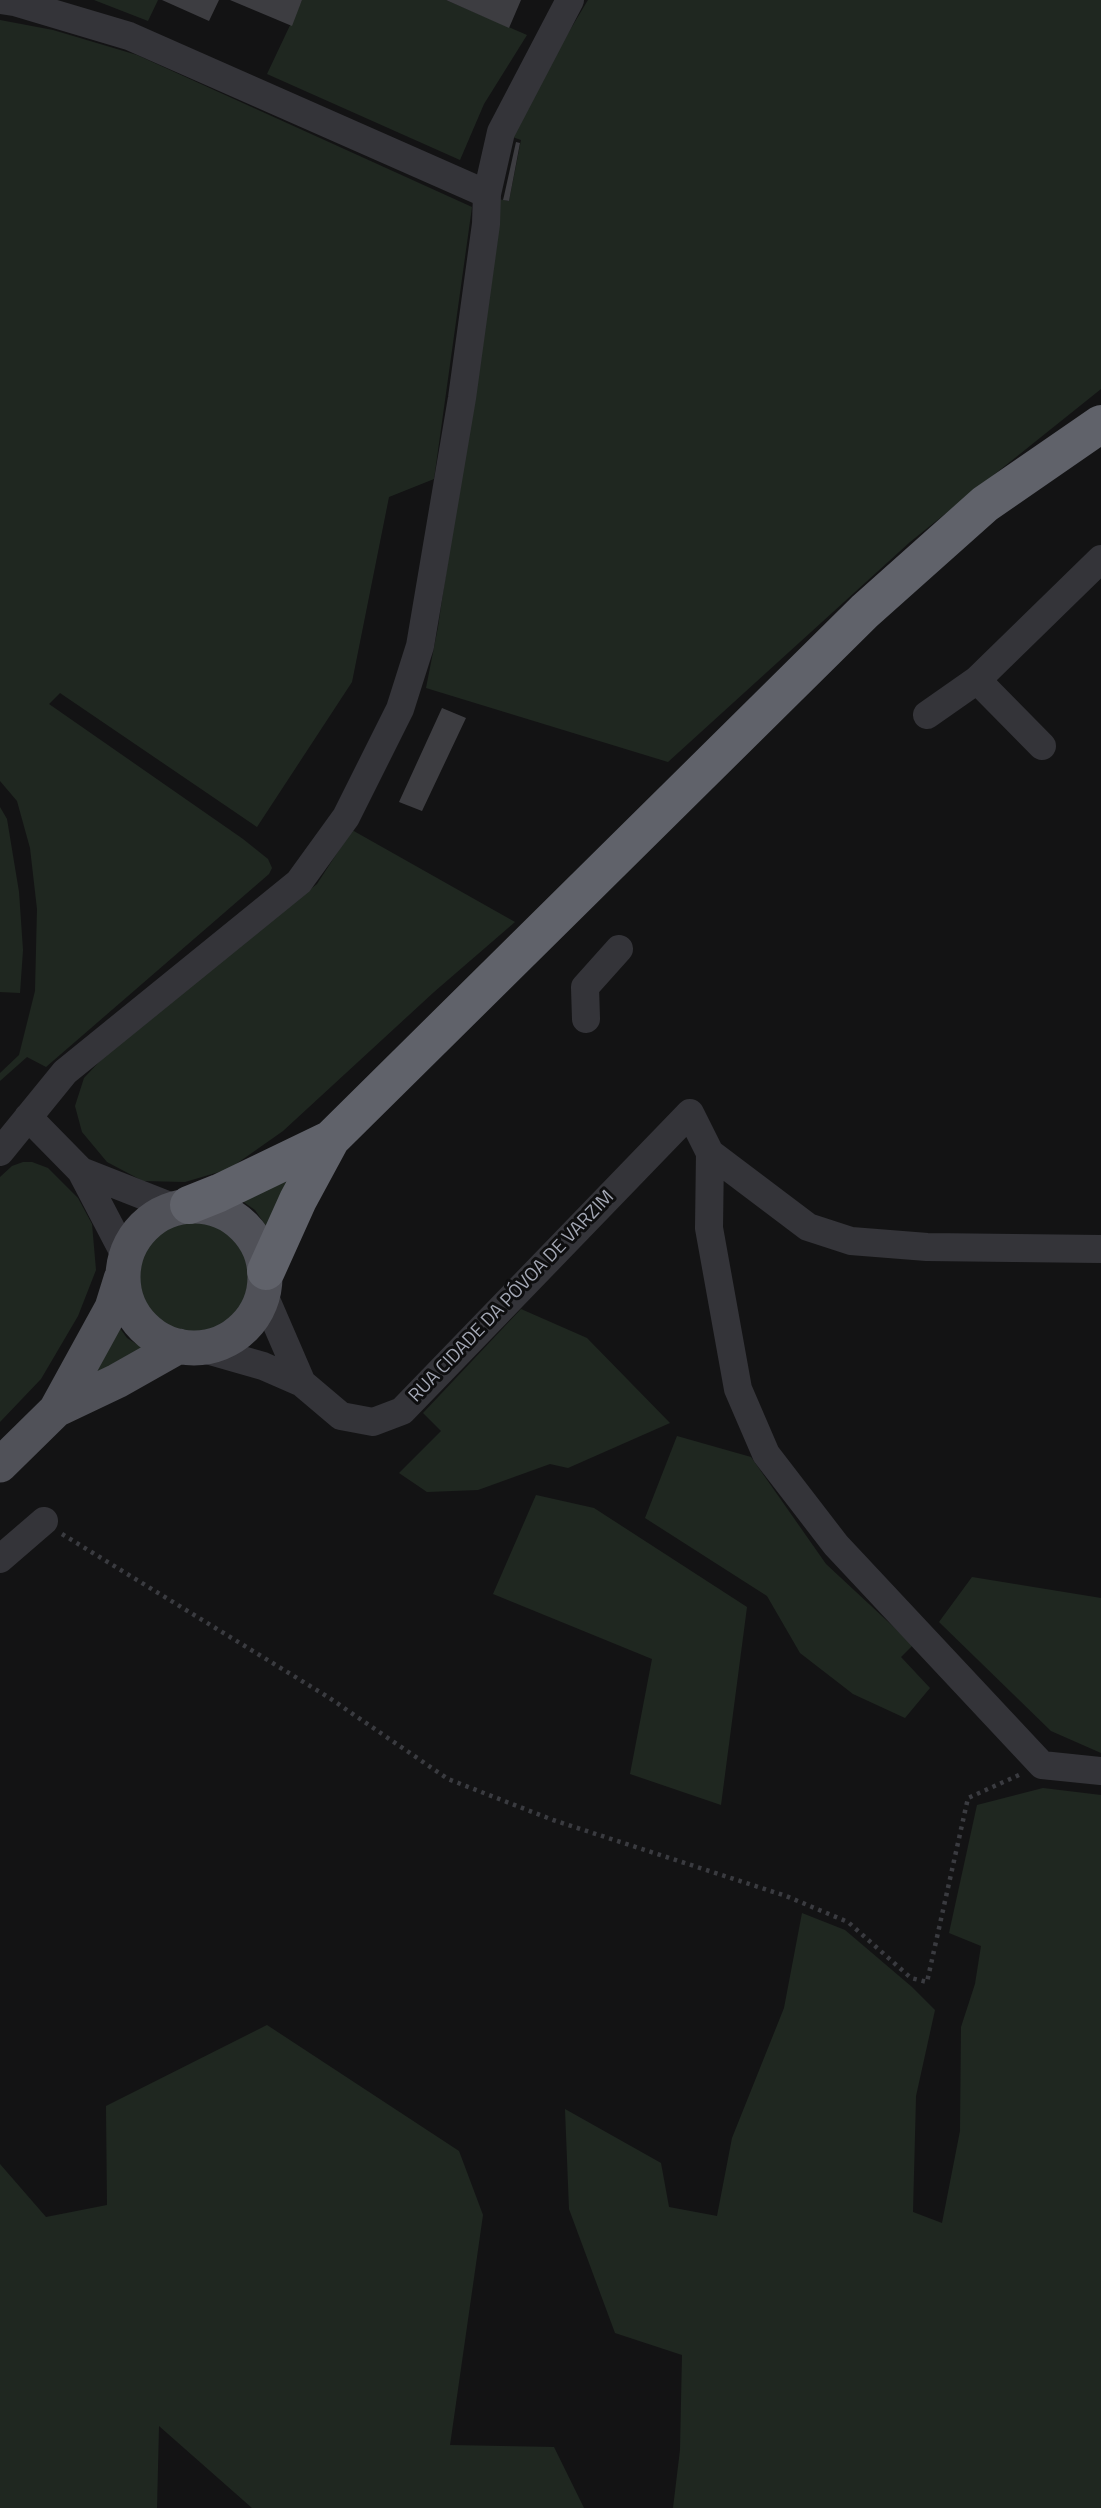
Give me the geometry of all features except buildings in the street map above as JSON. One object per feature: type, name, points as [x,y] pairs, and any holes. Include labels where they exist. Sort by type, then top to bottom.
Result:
[{"type":"highway","points":[[265,1283],[298,1200],[331,1139],[864,611],[985,504],[1101,424]]},
{"type":"highway","points":[[182,1206],[219,1193],[331,1139]]},
{"type":"main road","points":[[0,1465],[56,1410],[112,1308],[134,1242],[147,1224],[182,1206],[218,1209],[248,1231],[260,1250],[265,1283],[255,1314],[240,1331],[220,1342],[189,1347],[56,1410]]},
{"type":"main road","points":[[124,1268],[124,1294],[140,1324],[156,1337],[189,1347]]},
{"type":"street","points":[[0,0],[15,2],[129,36],[487,194]]},
{"type":"street","points":[[0,1152],[65,1072],[299,882],[346,817],[400,709],[420,646],[462,398],[487,194],[501,132],[570,0]]},
{"type":"street","points":[[927,715],[977,680],[1101,559]]},
{"type":"street","points":[[977,680],[1042,746]]},
{"type":"street","points":[[586,1019],[585,987],[620,949]]},
{"type":"street","name":"RUA CIDADE DA PÓVOA DE VARZIM","points":[[189,1347],[263,1366],[302,1383],[341,1416],[373,1422],[402,1411],[690,1113],[710,1153]]},
{"type":"street","points":[[28,1117],[80,1171],[124,1268]]},
{"type":"street","points":[[710,1153],[808,1227],[851,1241],[927,1248],[1101,1249]]},
{"type":"street","points":[[710,1153],[709,1228],[738,1389],[766,1454],[836,1545],[1042,1765],[1101,1771]]},
{"type":"street","points":[[80,1171],[182,1206]]},
{"type":"street","points":[[265,1283],[302,1383]]},
{"type":"street","points":[[0,1559],[44,1521]]},
{"type":"path","points":[[44,1521],[328,1697],[448,1779],[553,1820],[786,1896],[848,1922],[911,1978],[927,1982],[968,1798],[1042,1765]]},
{"type":"shaded area","points":[[94,0],[158,0],[148,21]]},
{"type":"shaded area","points":[[302,0],[446,0],[527,35],[484,104],[460,160],[267,74]]},
{"type":"shaded area","points":[[588,0],[1101,0],[1101,389],[910,542],[668,762],[426,688],[438,627],[491,267],[493,198],[509,201],[521,140],[507,135]]},
{"type":"shaded area","points":[[0,20],[53,30],[137,55],[472,207],[434,479],[389,497],[352,682],[257,827],[60,693],[49,704],[243,839],[268,859],[272,868],[269,874],[46,1067],[27,1057],[0,1081],[0,1073],[19,1055],[35,991],[37,909],[30,848],[17,801],[0,781]]},
{"type":"shaded area","points":[[0,807],[7,819],[19,892],[23,950],[20,993],[0,992]]},
{"type":"shaded area","points":[[352,830],[515,922],[434,992],[283,1131],[229,1169],[185,1182],[143,1181],[107,1162],[82,1132],[75,1106],[84,1078],[115,1045],[317,884]]},
{"type":"shaded area","points":[[304,1154],[270,1232],[255,1210],[235,1196]]},
{"type":"shaded area","points":[[32,1162],[48,1168],[78,1198],[92,1224],[96,1270],[78,1316],[41,1379],[0,1422],[0,1177],[12,1166]]},
{"type":"shaded area","points":[[195,1220],[216,1224],[235,1236],[247,1255],[251,1276],[247,1297],[235,1316],[216,1328],[195,1332],[174,1328],[155,1316],[143,1297],[139,1276],[143,1255],[155,1236],[174,1224]]},
{"type":"shaded area","points":[[521,1309],[587,1338],[670,1423],[568,1468],[550,1464],[478,1490],[427,1492],[399,1473],[441,1431],[423,1413]]},
{"type":"shaded area","points":[[114,1320],[127,1338],[149,1352],[84,1386]]},
{"type":"shaded area","points":[[677,1436],[751,1457],[826,1564],[913,1645],[901,1657],[930,1688],[905,1718],[853,1694],[800,1653],[767,1596],[645,1518]]},
{"type":"shaded area","points":[[536,1495],[594,1508],[747,1607],[721,1805],[630,1774],[652,1659],[493,1594]]},
{"type":"shaded area","points":[[972,1577],[1101,1598],[1101,1753],[1051,1731],[939,1622]]},
{"type":"shaded area","points":[[1043,1788],[1101,1795],[1101,2508],[673,2508],[680,2450],[682,2355],[615,2333],[569,2209],[565,2109],[661,2163],[669,2207],[717,2216],[732,2138],[784,2008],[802,1913],[845,1930],[935,2010],[916,2096],[913,2212],[942,2223],[960,2131],[961,2027],[975,1984],[981,1946],[949,1933],[977,1805]]},
{"type":"shaded area","points":[[267,2025],[459,2151],[483,2215],[450,2445],[554,2447],[584,2508],[252,2508],[159,2426],[157,2508],[0,2508],[0,2164],[46,2217],[107,2205],[106,2106]]}]
